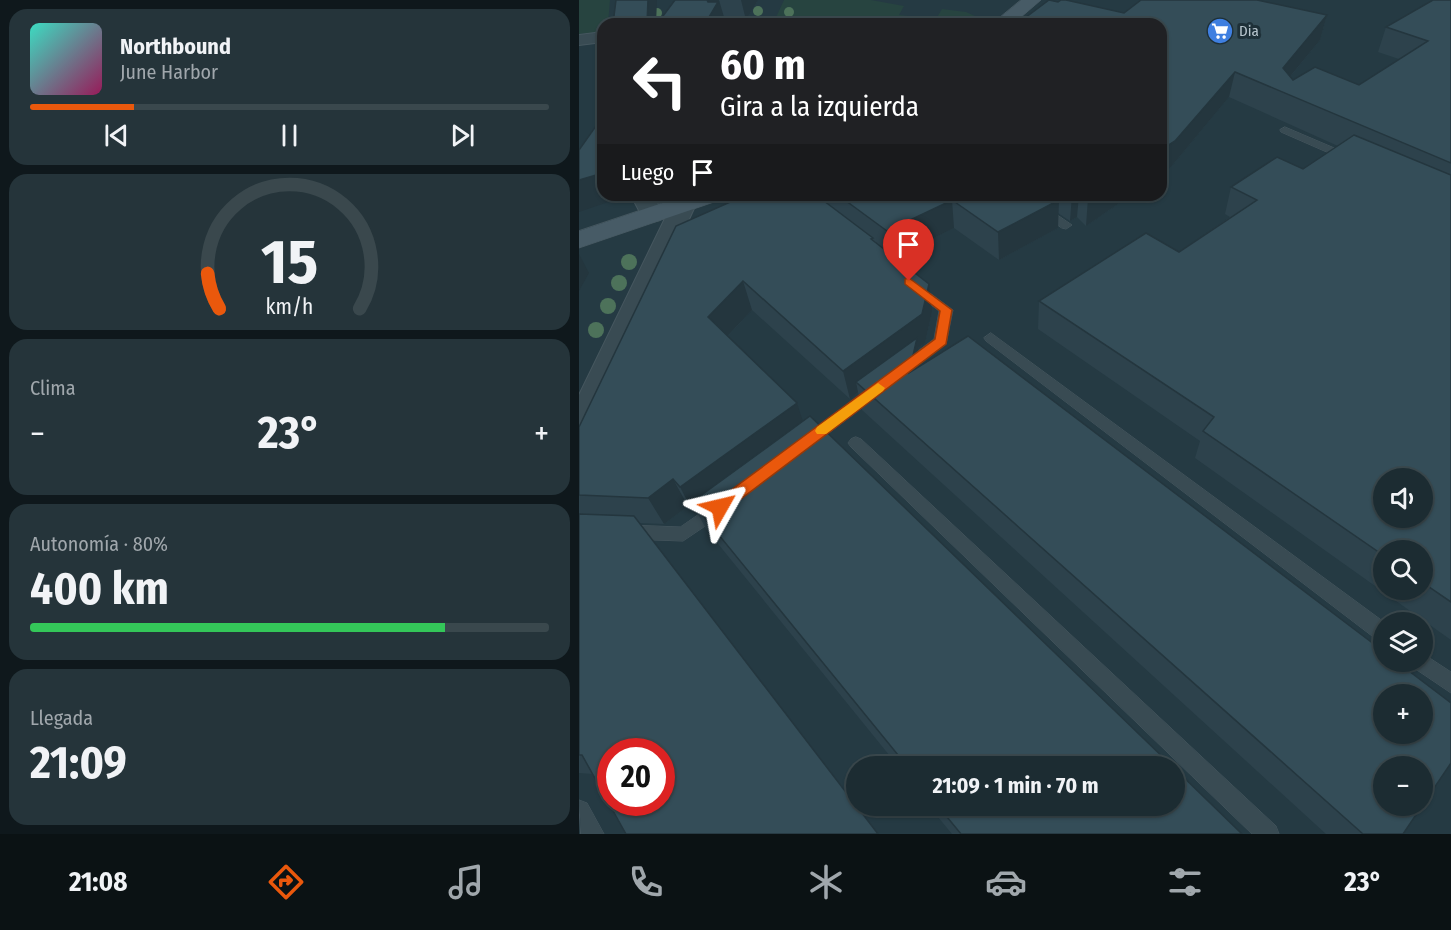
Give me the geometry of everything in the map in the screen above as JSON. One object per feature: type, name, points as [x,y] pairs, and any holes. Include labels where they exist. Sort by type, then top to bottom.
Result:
[{"type":"main road","points":[[1011,18],[1028,8]]},
{"type":"main road","points":[[579,240],[649,205],[684,204],[693,201]]},
{"type":"street","points":[[579,40],[597,38]]},
{"type":"street","points":[[579,426],[684,204]]},
{"type":"lane","points":[[1285,130],[1358,162]]},
{"type":"lane","points":[[1029,201],[1066,225]]},
{"type":"lane","points":[[798,448],[941,341],[946,310],[899,274]]},
{"type":"lane","points":[[991,338],[1373,625]]},
{"type":"lane","points":[[857,443],[1268,834]]},
{"type":"lane","points":[[614,532],[683,534],[731,498]]},
{"type":"lane","points":[[1433,671],[1451,684]]},
{"type":"lane","points":[[579,811],[593,834]]},
{"type":"green space","points":[[579,0],[610,0],[608,18],[597,18],[597,32],[579,34]]},
{"type":"green space","points":[[784,0],[871,0],[904,6],[899,15],[927,18],[776,18]]},
{"type":"green space","points":[[942,9],[966,12],[975,16],[972,18],[937,18]]},
{"type":"building","points":[[616,0],[648,0],[647,18],[614,18]]},
{"type":"building","points":[[675,0],[718,2],[709,18],[662,18]]},
{"type":"building","points":[[1049,0],[1058,2],[1066,0],[1124,13],[1141,0],[1257,0],[1327,15],[1283,68],[1293,80],[1315,67],[1359,85],[1428,41],[1386,27],[1433,0],[1451,0],[1451,163],[1235,72],[1175,141],[1167,146],[1167,18],[1025,18]]},
{"type":"building","points":[[597,124],[597,175],[579,180],[579,150]]},
{"type":"building","points":[[1354,135],[1451,175],[1451,602],[1433,590],[1433,540],[1373,540],[1373,548],[1203,431],[1214,417],[1039,301],[1146,233],[1179,252],[1257,200],[1231,187],[1277,157],[1303,169]]},
{"type":"building","points":[[732,201],[824,201],[929,284],[922,314],[843,371],[743,281],[708,317],[797,403],[680,487],[673,479],[648,498],[579,495],[579,427],[676,226]]},
{"type":"building","points":[[846,201],[950,201],[887,231]]},
{"type":"building","points":[[953,201],[1057,201],[998,232]]},
{"type":"building","points":[[968,336],[1373,643],[1373,672],[1410,672],[1426,684],[1373,684],[1373,744],[1433,744],[1433,689],[1451,703],[1451,763],[1433,790],[1433,756],[1373,756],[1373,816],[1415,816],[1403,834],[1363,834],[856,382],[917,338],[909,373]]},
{"type":"building","points":[[810,416],[1162,756],[899,756],[692,502]]},
{"type":"building","points":[[579,514],[634,516],[846,792],[846,816],[864,816],[878,834],[626,834],[616,816],[675,816],[675,738],[597,738],[597,782],[582,755],[579,755]]},
{"type":"building","points":[[1185,779],[1242,834],[961,834],[946,816],[1185,816]]},
{"type":"slow traffic","points":[[821,431],[878,388]]},
{"type":"place","name":"Dia","points":[[1220,31]]},
{"type":"route","points":[[720,507],[941,341],[946,310],[909,281]]}]
